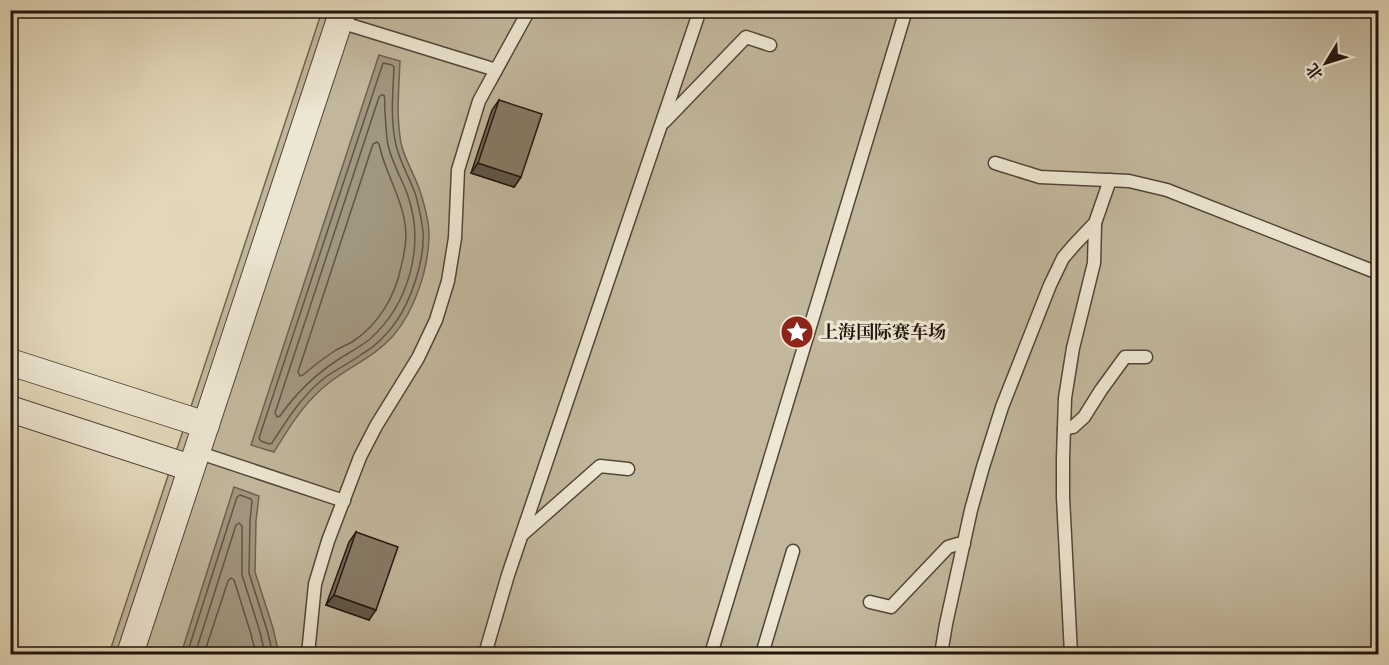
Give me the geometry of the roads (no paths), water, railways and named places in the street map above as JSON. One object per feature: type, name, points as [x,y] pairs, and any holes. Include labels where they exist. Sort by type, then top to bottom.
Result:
[{"type":"street","points":[[130,654],[342,16]]},
{"type":"street","points":[[10,362],[206,425]]},
{"type":"street","points":[[10,408],[194,460]]},
{"type":"lane","points":[[308,654],[315,584],[328,542],[376,426],[418,358],[436,320],[448,280],[455,238],[458,170],[479,101],[529,10]]},
{"type":"lane","points":[[485,654],[522,534],[700,10]]},
{"type":"lane","points":[[711,654],[906,10]]},
{"type":"lane","points":[[342,16],[496,70]]},
{"type":"lane","points":[[662,125],[746,37],[770,45]]},
{"type":"lane","points":[[995,163],[1040,177],[1140,183],[1167,190],[1378,273]]},
{"type":"lane","points":[[1071,654],[1063,458],[1065,398],[1073,348],[1094,263],[1095,223],[1110,180]]},
{"type":"lane","points":[[941,654],[971,510],[1002,407],[1038,312],[1063,258],[1095,223]]},
{"type":"lane","points":[[1064,429],[1079,423],[1125,357],[1146,357]]},
{"type":"lane","points":[[194,460],[344,501]]},
{"type":"lane","points":[[522,534],[600,466],[628,469]]},
{"type":"lane","points":[[870,602],[891,607],[948,547],[964,544]]},
{"type":"lane","points":[[762,654],[793,551]]},
{"type":"water","points":[[379,55],[400,61],[399,133],[405,156],[419,188],[428,224],[428,247],[423,274],[408,314],[393,336],[379,349],[321,389],[292,423],[274,452],[251,445]]},
{"type":"water","points":[[234,487],[259,496],[255,572],[279,654],[181,654]]},
{"type":"place","name":"上海国际赛车场","points":[[797,332]]}]
